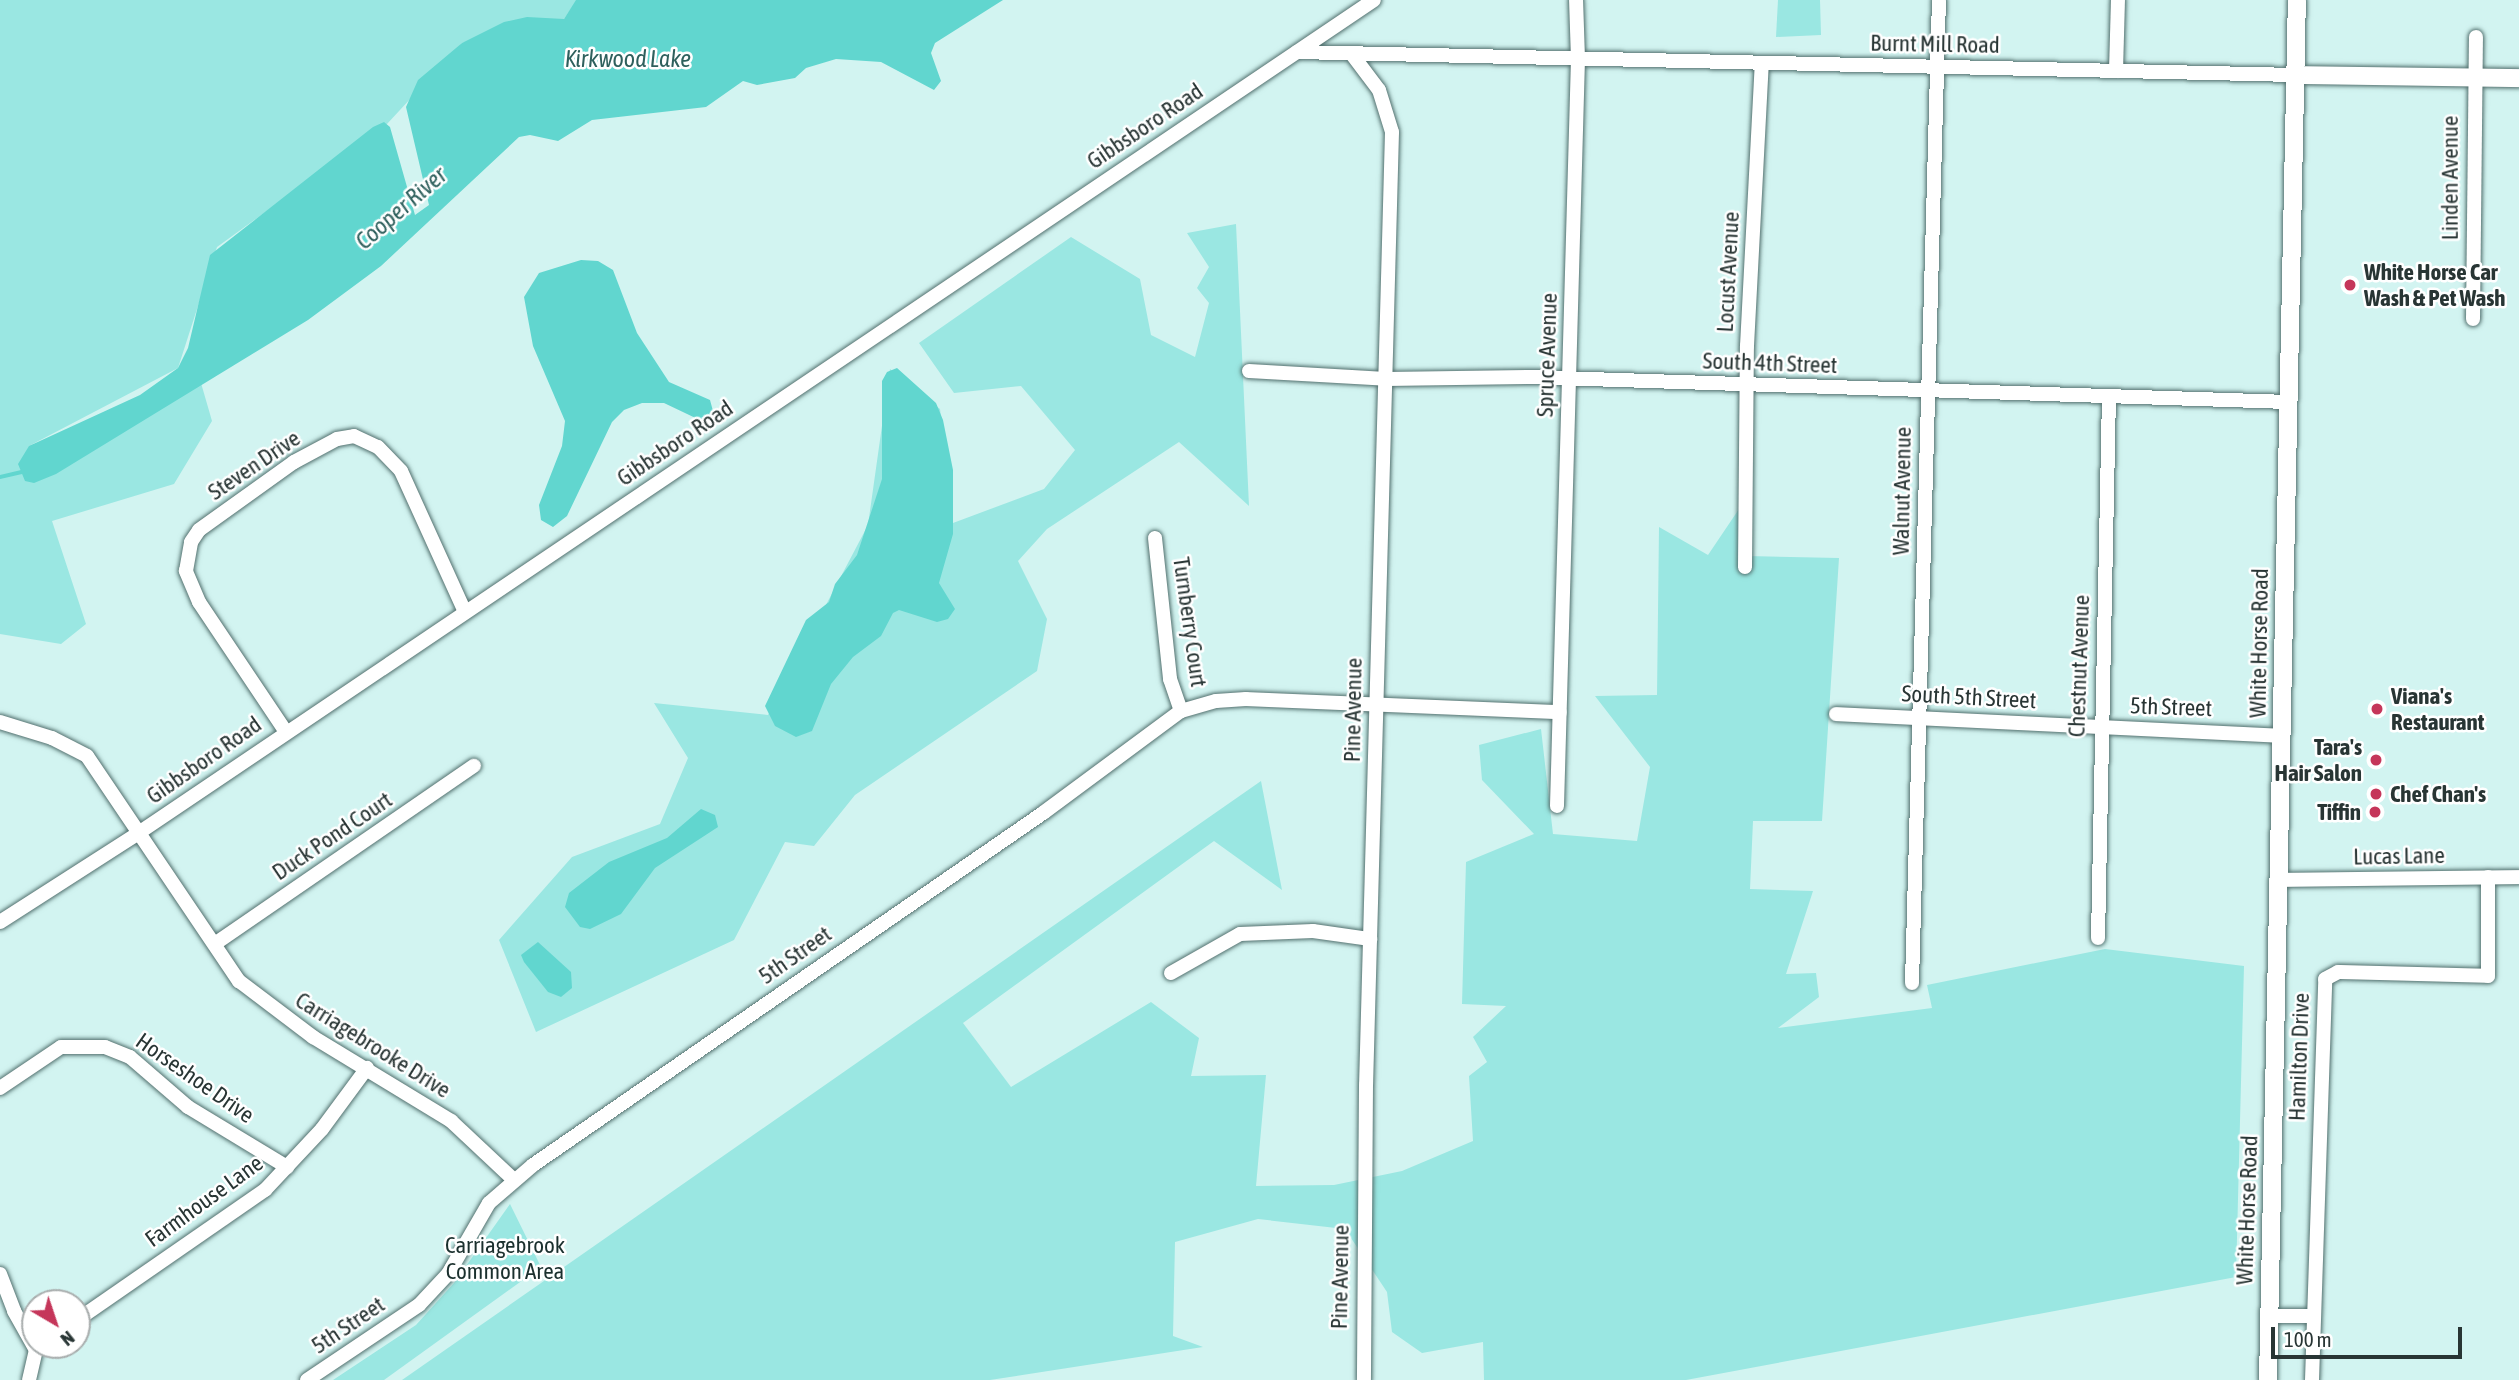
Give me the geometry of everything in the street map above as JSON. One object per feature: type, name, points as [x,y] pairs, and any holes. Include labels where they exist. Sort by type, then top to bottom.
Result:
[{"type":"main road","name":"White Horse Road","points":[[2268,1380],[2297,0]]},
{"type":"main road","name":"Burnt Mill Road","points":[[2296,75],[2472,76],[2519,79]]},
{"type":"street","name":"Gibbsboro Road","points":[[0,922],[140,832],[1374,0]]},
{"type":"street","name":"Spruce Avenue","points":[[1557,806],[1578,59],[1576,0]]},
{"type":"street","name":"Walnut Avenue","points":[[1912,983],[1922,718],[1926,391],[1939,0]]},
{"type":"street","points":[[2116,71],[2118,0]]},
{"type":"street","name":"Linden Avenue","points":[[2473,319],[2472,76],[2476,37]]},
{"type":"street","name":"Burnt Mill Road","points":[[1297,52],[1936,70],[2296,75]]},
{"type":"street","name":"Pine Avenue","points":[[1351,53],[1379,90],[1391,124],[1370,939],[1364,1380]]},
{"type":"street","name":"Locust Avenue","points":[[1745,567],[1747,385],[1762,64]]},
{"type":"street","name":"South 4th Street","points":[[1249,371],[1386,379],[1569,379],[2289,402]]},
{"type":"street","name":"Chestnut Avenue","points":[[2098,938],[2100,727],[2109,396]]},
{"type":"street","name":"Steven Drive","points":[[286,732],[199,602],[186,571],[191,542],[198,530],[294,462],[346,437],[365,438],[378,447],[401,471],[465,612]]},
{"type":"street","name":"Turnberry Court","points":[[1155,538],[1170,679],[1181,711]]},
{"type":"street","name":"5th Street","points":[[307,1380],[419,1305],[437,1288],[489,1203],[514,1180],[1043,813],[1181,711],[1216,701],[1246,699],[1376,704]]},
{"type":"street","points":[[1376,704],[1559,712]]},
{"type":"street","name":"South 5th Street","points":[[1836,713],[2100,727]]},
{"type":"street","name":"Carriagebrooke Drive","points":[[0,722],[52,738],[87,756],[216,943],[239,981],[266,1004],[451,1121],[514,1180]]},
{"type":"street","name":"5th Street","points":[[2100,727],[2282,736]]},
{"type":"street","name":"Duck Pond Court","points":[[216,943],[474,766]]},
{"type":"street","name":"Hamilton Drive","points":[[2312,1380],[2325,979],[2338,972],[2488,976],[2488,877]]},
{"type":"street","name":"Lucas Lane","points":[[2280,880],[2519,877]]},
{"type":"street","points":[[1171,973],[1240,934],[1313,931],[1370,939]]},
{"type":"street","name":"Horseshoe Drive","points":[[0,1088],[61,1047],[105,1046],[130,1056],[188,1107],[287,1167]]},
{"type":"street","name":"Farmhouse Lane","points":[[91,1310],[265,1190],[287,1167],[367,1068]]},
{"type":"street","points":[[0,1274],[14,1311],[21,1321]]},
{"type":"street","points":[[2269,1315],[2314,1316]]},
{"type":"street","points":[[29,1380],[35,1359]]},
{"type":"green space","points":[[0,0],[577,0],[564,19],[462,43],[387,124],[217,247],[178,368],[29,446],[201,383],[212,421],[174,484],[52,521],[86,624],[61,644],[0,634]]},
{"type":"green space","points":[[1778,0],[1820,0],[1821,35],[1776,37]]},
{"type":"green space","points":[[1236,224],[1249,506],[1179,442],[1047,529],[1018,561],[1047,619],[1037,671],[855,795],[814,846],[785,842],[734,940],[536,1032],[499,940],[572,857],[660,824],[688,758],[654,703],[768,715],[868,525],[890,369],[940,409],[953,523],[1044,489],[1075,450],[1021,386],[954,393],[919,343],[1071,237],[1140,279],[1151,335],[1195,357],[1209,303],[1197,288],[1209,267],[1187,233]]},
{"type":"green space","points":[[1739,509],[1747,556],[1839,558],[1822,821],[1753,821],[1750,889],[1813,891],[1786,974],[1816,973],[1819,997],[1778,1028],[1932,1008],[1927,985],[2105,949],[2244,966],[2236,1277],[1686,1380],[1484,1380],[1483,1342],[1422,1353],[1392,1332],[1387,1292],[1345,1229],[1258,1219],[1175,1242],[1173,1336],[1203,1347],[990,1380],[402,1380],[1261,781],[1282,890],[1214,841],[963,1023],[1011,1087],[1151,1002],[1199,1038],[1191,1076],[1266,1075],[1256,1186],[1334,1185],[1402,1171],[1473,1141],[1469,1076],[1487,1062],[1473,1037],[1506,1006],[1462,1004],[1466,862],[1534,834],[1482,780],[1479,745],[1541,729],[1553,834],[1637,841],[1650,767],[1595,696],[1657,695],[1659,527],[1708,555]]},
{"type":"green space","name":"Carriagebrook Common Area","points":[[510,1204],[541,1267],[384,1380],[333,1380],[416,1325],[454,1283]]},
{"type":"water","name":"Kirkwood Lake","points":[[576,0],[1003,0],[935,43],[931,53],[941,81],[934,90],[881,62],[836,59],[806,68],[795,78],[757,85],[743,81],[706,107],[592,120],[558,141],[530,135],[519,137],[381,266],[308,320],[56,474],[34,483],[25,481],[18,464],[29,446],[140,395],[178,368],[188,348],[210,255],[373,127],[384,122],[390,127],[415,215],[429,205],[406,107],[418,80],[462,43],[504,22],[527,17],[564,19]]},
{"type":"water","points":[[581,260],[598,261],[613,270],[637,333],[669,382],[710,400],[713,411],[706,423],[664,403],[642,403],[624,410],[612,422],[567,516],[553,527],[541,520],[539,505],[562,446],[565,421],[533,346],[524,297],[539,273]]},
{"type":"water","points":[[897,368],[936,403],[943,420],[953,470],[953,534],[939,583],[955,609],[948,619],[937,622],[899,610],[893,613],[881,636],[853,657],[831,684],[812,731],[796,737],[775,726],[765,706],[806,620],[829,602],[835,584],[857,555],[882,479],[882,381],[887,372]]},
{"type":"water","points":[[701,809],[715,815],[718,827],[655,868],[621,914],[590,929],[580,927],[565,907],[569,893],[609,862],[667,838]]},
{"type":"water","points":[[538,942],[571,972],[572,988],[561,997],[548,992],[521,955]]},
{"type":"waterway","name":"Cooper River","points":[[0,477],[22,472]]},
{"type":"place","name":"White Horse Car Wash & Pet Wash","points":[[2350,285]]},
{"type":"place","name":"Viana's Restaurant","points":[[2377,709]]},
{"type":"place","name":"Tara's Hair Salon","points":[[2376,760]]},
{"type":"place","name":"Chef Chan's","points":[[2376,794]]},
{"type":"place","name":"Tiffin","points":[[2375,812]]}]
